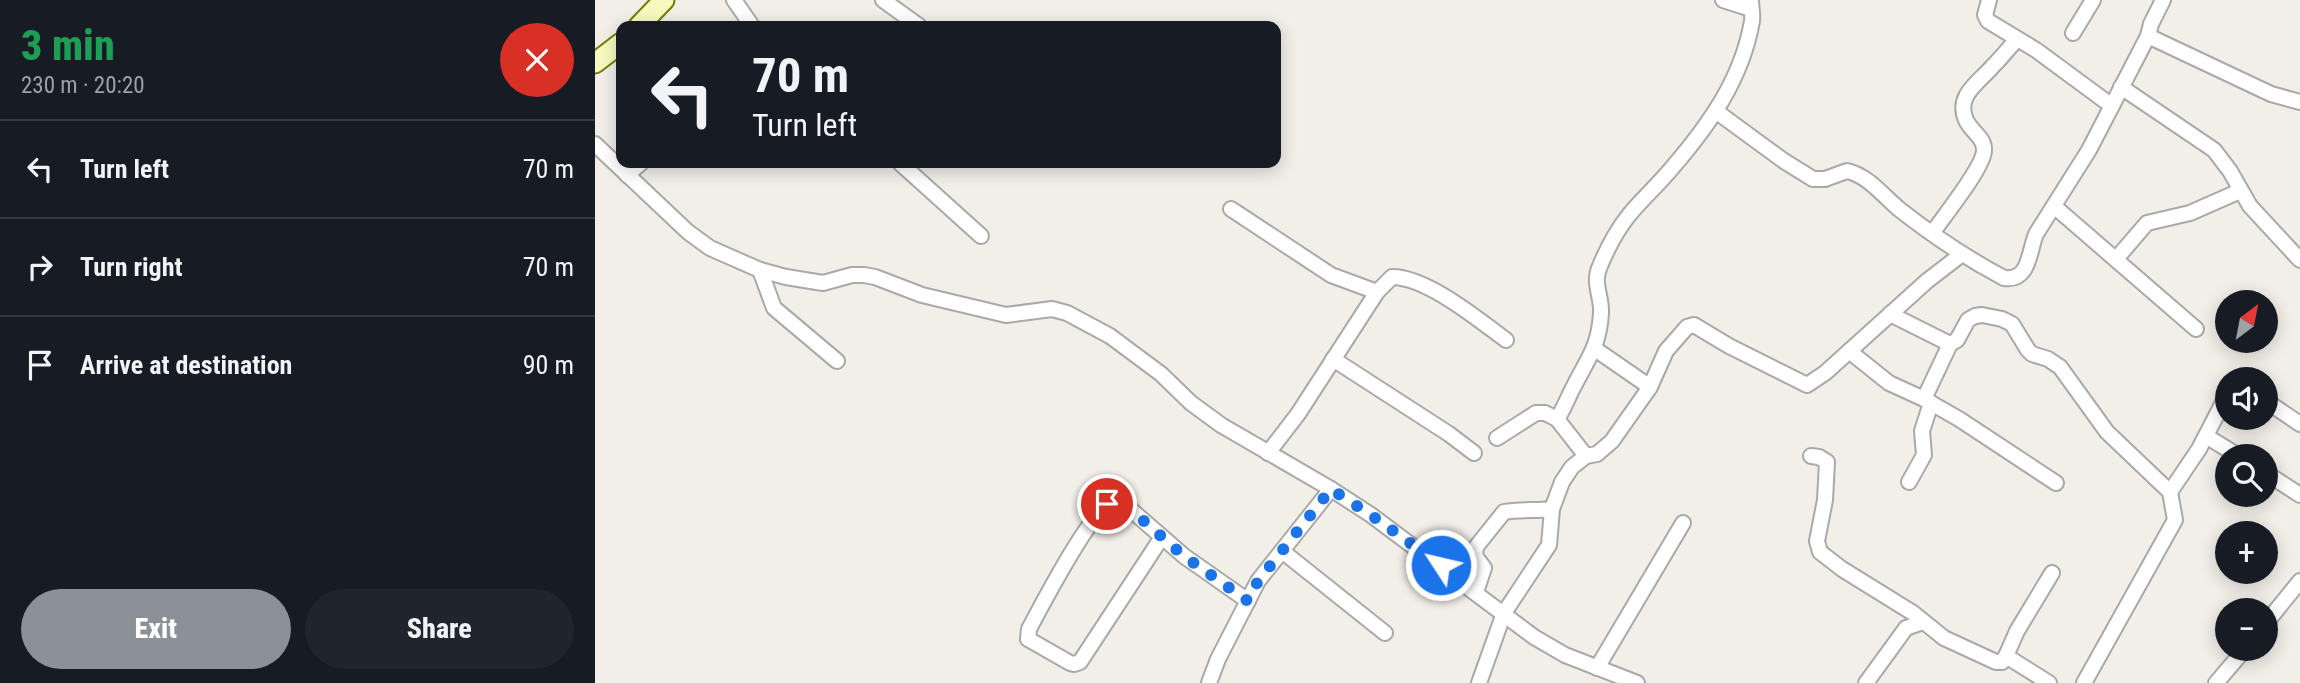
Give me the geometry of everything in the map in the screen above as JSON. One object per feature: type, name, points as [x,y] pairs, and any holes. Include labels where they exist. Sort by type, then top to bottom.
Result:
[{"type":"main road","points":[[644,21],[664,0]]},
{"type":"main road","points":[[595,63],[616,47]]},
{"type":"street","points":[[734,0],[749,21]]},
{"type":"street","points":[[883,0],[912,21]]},
{"type":"street","points":[[1557,419],[1595,349],[1601,314],[1596,286],[1599,267],[1628,216],[1717,112],[1730,86],[1752,21],[1751,4],[1723,0]]},
{"type":"street","points":[[1989,0],[1985,15],[1987,20],[2036,50],[2112,106]]},
{"type":"street","points":[[2073,33],[2093,0]]},
{"type":"street","points":[[1717,112],[1813,179],[1825,179],[1847,171],[1860,176],[1898,209],[1962,254],[2004,278],[2011,279],[2018,277],[2028,264],[2036,234],[2089,150],[2148,36],[2163,0]]},
{"type":"street","points":[[2148,36],[2271,94],[2300,102]]},
{"type":"street","points":[[1933,232],[1984,155],[1982,139],[1966,122],[1963,113],[1966,96],[2017,39]]},
{"type":"street","points":[[2121,87],[2214,150],[2231,170],[2240,191],[2259,219],[2300,260]]},
{"type":"street","points":[[595,144],[616,164]]},
{"type":"street","points":[[621,168],[700,241],[759,270],[823,283],[852,275],[875,277],[922,295],[1006,315],[1052,309],[1067,313],[1110,336],[1161,374],[1213,420],[1371,515],[1534,637],[1555,649],[1637,683]]},
{"type":"street","points":[[628,175],[636,168]]},
{"type":"street","points":[[906,168],[981,236]]},
{"type":"street","points":[[2116,259],[2147,223],[2190,213],[2240,191]]},
{"type":"street","points":[[2055,207],[2196,329]]},
{"type":"street","points":[[1231,209],[1331,275],[1377,292]]},
{"type":"street","points":[[1479,683],[1504,613],[1549,545],[1555,497],[1571,467],[1586,456],[1597,454],[1612,441],[1650,387],[1661,359],[1689,325],[1694,325],[1803,384],[1811,382],[1962,254]]},
{"type":"street","points":[[759,270],[775,309],[837,360]]},
{"type":"street","points":[[1268,453],[1298,414],[1377,292],[1392,277],[1415,282],[1436,292],[1506,340]]},
{"type":"street","points":[[1890,314],[1950,344]]},
{"type":"street","points":[[1909,482],[1924,455],[1922,431],[1927,401],[1950,344],[1957,340],[1968,320],[1975,316],[1988,316],[2009,322],[2032,354],[2048,359],[2060,367],[2107,432],[2171,492],[2175,520],[2092,680]]},
{"type":"street","points":[[1595,349],[1650,387]]},
{"type":"street","points":[[1849,351],[1889,383],[1959,419],[2056,483]]},
{"type":"street","points":[[1333,359],[1474,453]]},
{"type":"street","points":[[2278,409],[2300,424]]},
{"type":"street","points":[[1497,438],[1535,414],[1545,413],[1557,419],[1586,456]]},
{"type":"street","points":[[2171,492],[2215,418]]},
{"type":"street","points":[[2206,436],[2219,444]]},
{"type":"street","points":[[1811,456],[1827,462],[1825,500],[1817,541],[1820,552],[1842,569],[1897,602],[1944,639],[2000,663],[2052,573]]},
{"type":"street","points":[[2278,481],[2300,495]]},
{"type":"street","points":[[1209,683],[1218,659],[1258,581],[1331,489]]},
{"type":"street","points":[[1162,537],[1080,662],[1070,663],[1028,639],[1029,629],[1078,542],[1107,504],[1116,502],[1130,509],[1184,556],[1248,601]]},
{"type":"street","points":[[1476,592],[1484,568],[1475,556],[1476,547],[1504,512],[1552,509]]},
{"type":"street","points":[[1597,667],[1683,523]]},
{"type":"street","points":[[1282,551],[1385,632]]},
{"type":"street","points":[[2278,609],[2300,581]]},
{"type":"street","points":[[1866,683],[1906,628],[1923,622]]},
{"type":"street","points":[[2005,656],[2049,683]]},
{"type":"street","points":[[2216,683],[2235,661]]},
{"type":"route","points":[[1107,504],[1116,502],[1130,509],[1184,556],[1248,601],[1258,581],[1331,489],[1441,565]]}]
